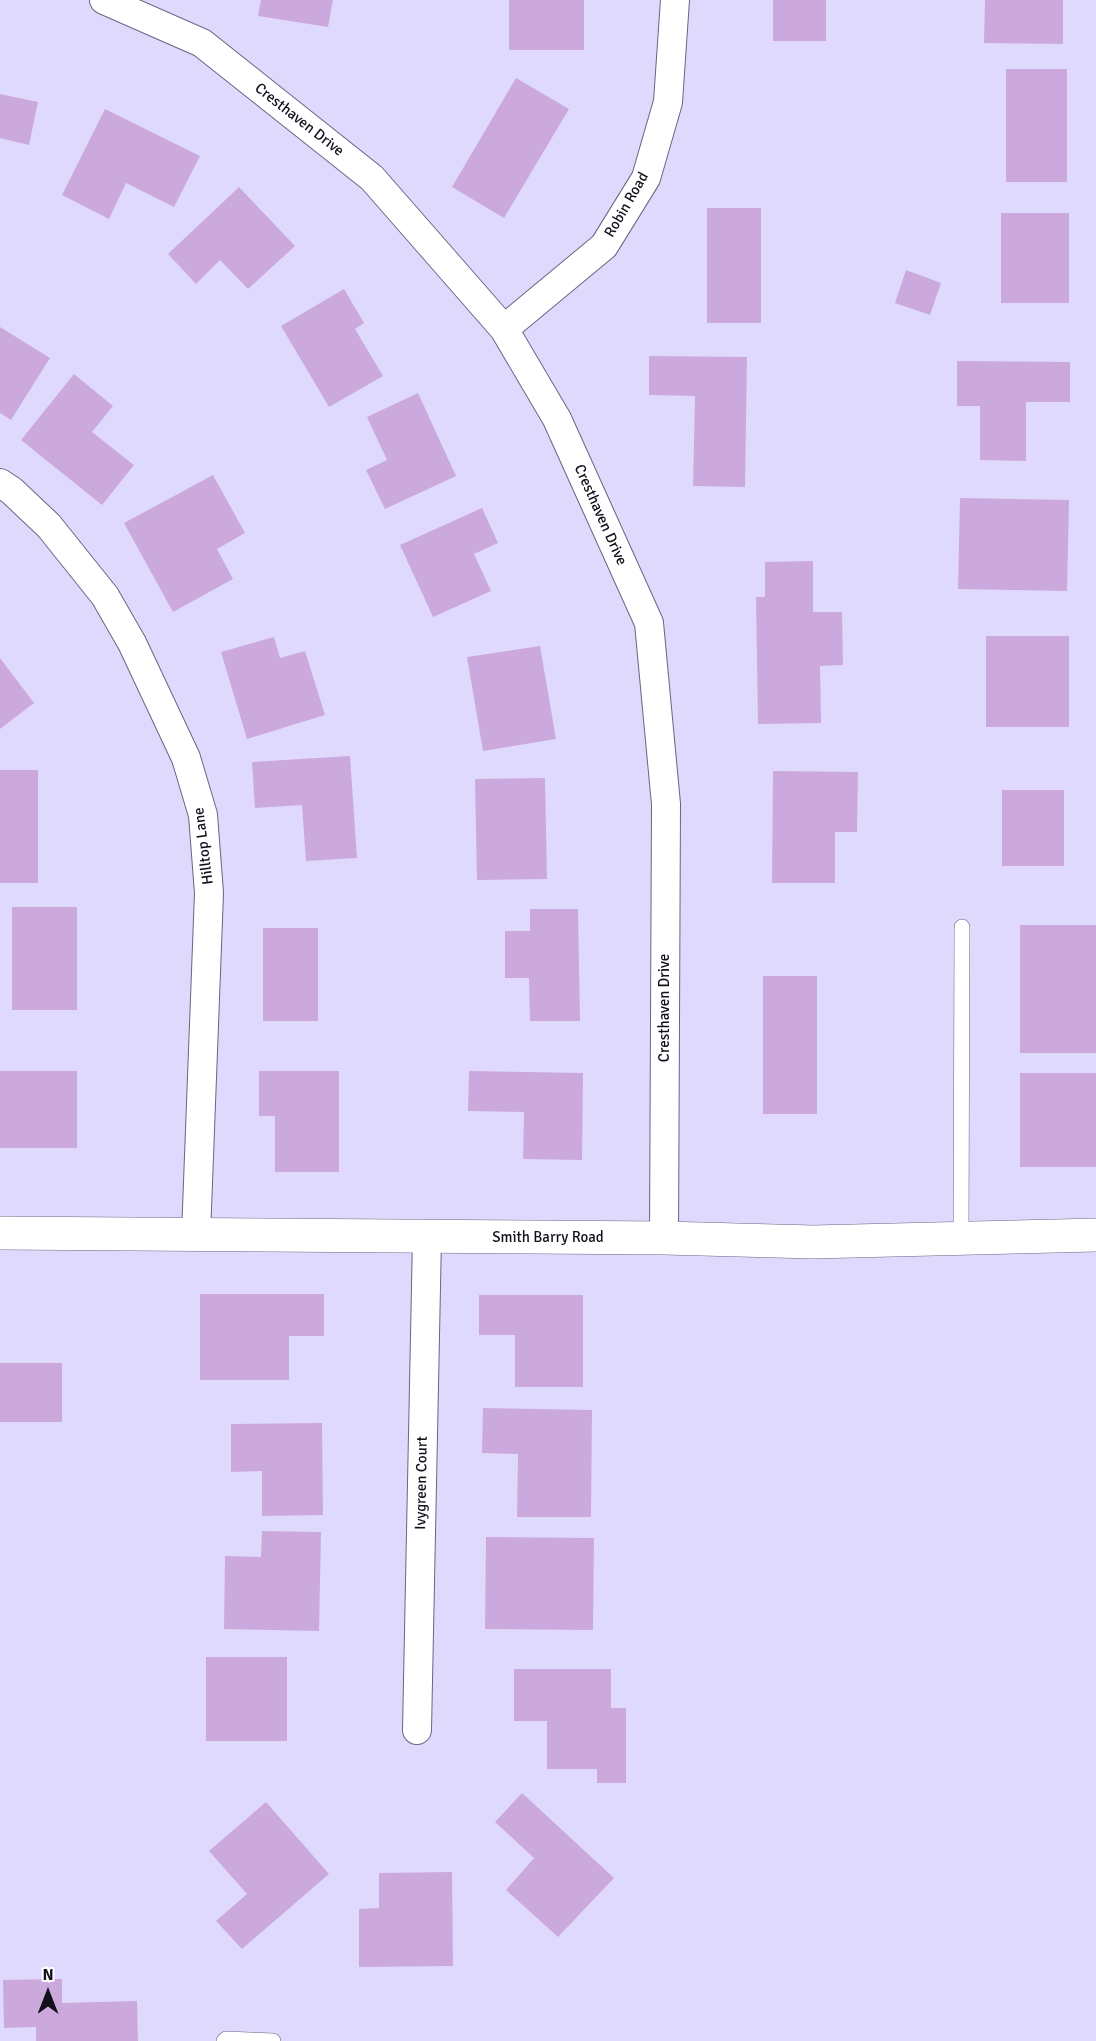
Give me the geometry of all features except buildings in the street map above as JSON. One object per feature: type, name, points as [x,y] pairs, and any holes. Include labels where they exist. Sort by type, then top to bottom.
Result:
[{"type":"street","name":"Cresthaven Drive","points":[[104,0],[142,8],[202,43],[372,178],[504,329],[558,419],[649,623],[666,804],[664,1238]]},
{"type":"street","name":"Robin Road","points":[[504,329],[604,246],[646,178],[668,102],[675,0]]},
{"type":"street","name":"Hilltop Lane","points":[[0,483],[12,491],[49,526],[105,596],[132,643],[186,758],[203,815],[209,893],[196,1235]]},
{"type":"street","name":"Smith Barry Road","points":[[0,1233],[664,1238],[813,1242],[1096,1235]]},
{"type":"street","name":"Ivygreen Court","points":[[417,1730],[427,1237]]},
{"type":"lane","points":[[961,1238],[962,927]]},
{"type":"lane","points":[[224,2041],[226,2039],[273,2041]]}]
